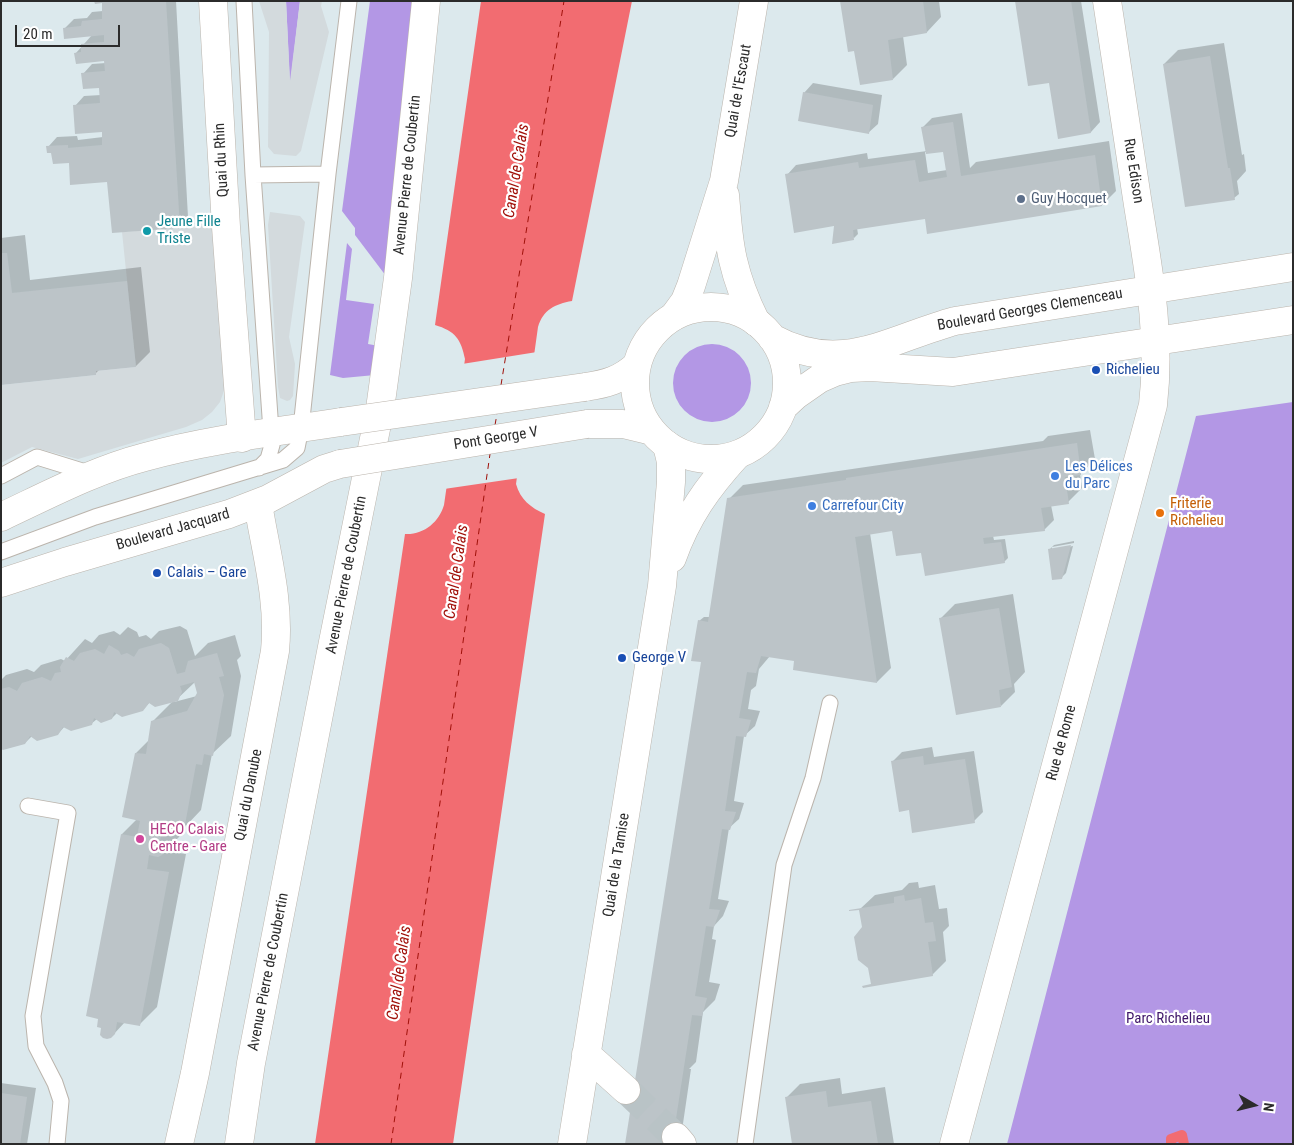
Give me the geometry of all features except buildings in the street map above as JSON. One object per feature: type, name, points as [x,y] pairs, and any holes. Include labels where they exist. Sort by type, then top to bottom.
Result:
[{"type":"street","name":"Quai du Rhin","points":[[213,1],[242,438]]},
{"type":"street","name":"Avenue Pierre de Coubertin","points":[[239,1144],[251,1062],[380,410],[398,278],[426,1]]},
{"type":"street","name":"Quai de l'Escaut","points":[[674,316],[685,301],[691,286],[724,181],[754,1]]},
{"type":"street","name":"Rue Edison","points":[[1107,1],[1151,288],[1156,341]]},
{"type":"street","name":"Quai de l'Escaut","points":[[724,181],[728,233],[733,261],[742,292],[764,330]]},
{"type":"street","name":"Boulevard Georges Clemenceau","points":[[764,330],[790,346],[815,353],[825,355],[850,354],[882,347],[936,326],[955,321],[1151,288],[1293,267]]},
{"type":"street","points":[[716,307],[742,313],[764,330],[780,351],[787,383],[780,415],[766,436],[752,447],[737,455],[713,459],[697,458],[681,453],[659,438],[643,416],[637,400],[635,382],[637,365],[648,340],[660,327],[674,316],[690,310],[716,307]]},
{"type":"street","points":[[783,407],[796,395],[819,380],[835,372],[851,368],[870,367],[953,372],[1293,320]]},
{"type":"street","name":"Rue de Rome","points":[[954,1144],[1153,405],[1156,376],[1156,341]]},
{"type":"street","points":[[1,517],[93,475],[144,457],[301,428],[613,382],[637,365]]},
{"type":"street","name":"Pont George V","points":[[340,464],[587,424],[623,424],[659,438]]},
{"type":"street","name":"Quai de la Tamise","points":[[572,1144],[662,586],[671,462],[659,438]]},
{"type":"street","name":"Quai de la Tamise","points":[[662,586],[679,540],[691,516],[706,490],[737,455]]},
{"type":"street","name":"Boulevard Jacquard","points":[[1,583],[258,504],[324,469],[340,464]]},
{"type":"street","name":"Quai du Danube","points":[[179,1144],[184,1130],[275,651],[276,610],[270,565],[258,504]]},
{"type":"street","points":[[586,1054],[626,1090]]},
{"type":"lane","points":[[244,1],[253,176],[272,445],[266,462],[258,468]]},
{"type":"lane","points":[[1,552],[95,517],[283,460],[294,452],[298,444],[301,428],[328,174],[349,1]]},
{"type":"lane","points":[[253,176],[328,174]]},
{"type":"lane","points":[[1,476],[37,457],[93,475]]},
{"type":"lane","points":[[745,1144],[784,865],[813,778],[830,703]]},
{"type":"lane","points":[[28,806],[68,812],[33,1016],[36,1046],[55,1083],[61,1101],[58,1144]]},
{"type":"green space","points":[[286,1],[300,1],[290,86]]},
{"type":"green space","points":[[370,1],[416,1],[386,276],[355,235],[355,228],[342,211]]},
{"type":"green space","points":[[347,243],[352,249],[346,300],[374,304],[368,344],[379,346],[375,375],[343,378],[330,375]]},
{"type":"green space","points":[[704,344],[720,344],[734,350],[745,361],[751,375],[751,391],[745,405],[734,416],[720,422],[704,422],[690,416],[679,405],[673,391],[673,375],[679,361],[690,350]]},
{"type":"green space","name":"Parc Richelieu","points":[[1293,402],[1293,1144],[1007,1144],[1196,416]]},
{"type":"shaded area","points":[[259,1],[286,1],[290,81],[300,1],[322,1],[321,6],[329,32],[301,151],[296,156],[274,154],[268,147],[269,32]]},
{"type":"shaded area","points":[[270,212],[300,216],[305,222],[289,337],[295,364],[293,396],[287,401],[280,398],[278,387],[268,225]]},
{"type":"shaded area","points":[[218,225],[226,385],[220,402],[212,412],[202,420],[186,427],[78,459],[32,447],[1,463],[1,385],[96,375],[96,371],[136,367],[122,232]]},
{"type":"water","name":"Canal de Calais","points":[[481,1],[632,1],[572,301],[560,304],[546,312],[538,327],[516,484],[520,494],[527,502],[545,514],[453,1144],[315,1144],[405,534],[412,534],[430,526],[442,511],[444,505],[465,359],[456,337],[448,330],[435,325]]},
{"type":"pier","points":[[537,352],[519,478],[444,489],[462,364]]},
{"type":"waterway","points":[[1171,1144],[1171,1139],[1182,1135],[1184,1144]]},
{"type":"ferry route","points":[[501,385],[564,1]]},
{"type":"ferry route","points":[[495,425],[497,414]]},
{"type":"ferry route","points":[[391,1144],[490,454]]},
{"type":"tunnel","points":[[626,1090],[676,1137]]},
{"type":"place","name":"Guy Hocquet","points":[[1021,199]]},
{"type":"place","name":"Jeune Fille Triste","points":[[147,231]]},
{"type":"place","name":"Richelieu","points":[[1096,370]]},
{"type":"place","name":"Les Délices du Parc","points":[[1055,476]]},
{"type":"place","name":"Carrefour City","points":[[812,506]]},
{"type":"place","name":"Friterie Richelieu","points":[[1160,513]]},
{"type":"place","name":"Calais – Gare","points":[[157,573]]},
{"type":"place","name":"George V","points":[[622,658]]},
{"type":"place","name":"HECO Calais Centre - Gare","points":[[140,839]]}]
